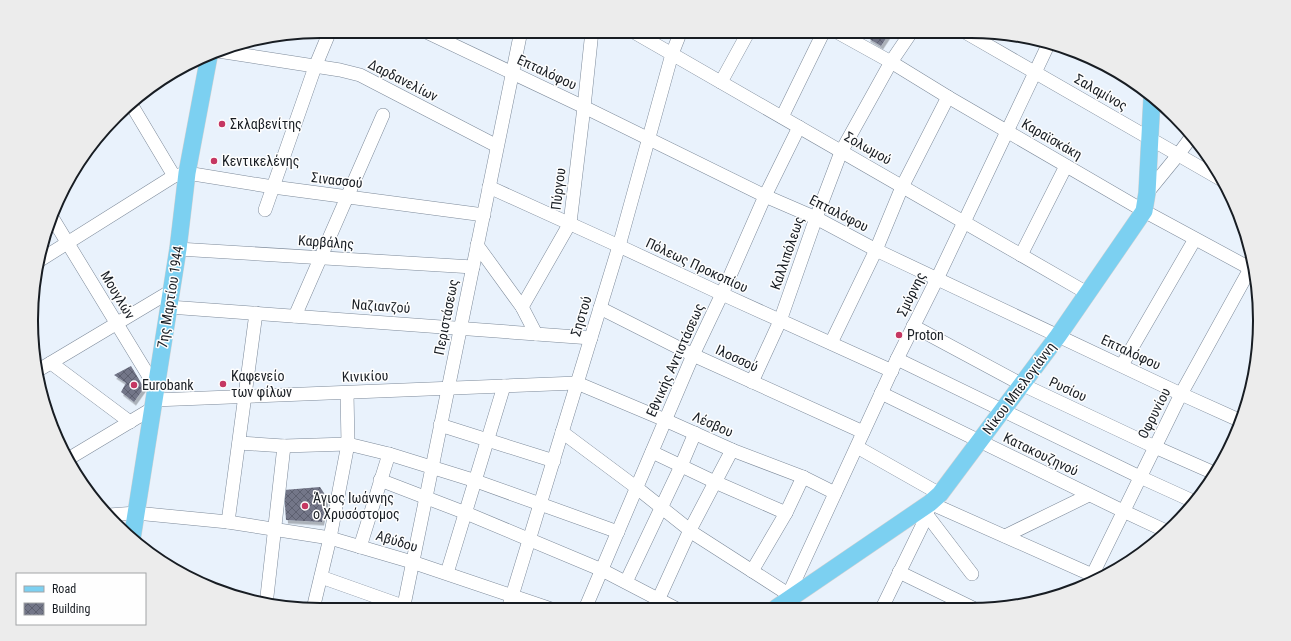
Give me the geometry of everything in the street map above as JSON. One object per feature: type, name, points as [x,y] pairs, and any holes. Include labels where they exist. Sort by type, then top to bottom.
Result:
[{"type":"main road","name":"7ης Μαρτίου 1944","points":[[133,532],[178,249],[181,175],[208,62]]},
{"type":"main road","name":"Νίκου Μπελογιάννη","points":[[785,603],[932,504],[1058,336],[1144,210],[1147,193],[1152,104]]},
{"type":"street","points":[[265,210],[315,66],[327,38]]},
{"type":"street","name":"Επταλόφου","points":[[438,38],[511,74],[584,107],[765,196],[816,218],[876,250],[1235,418]]},
{"type":"street","name":"Περιστάσεως","points":[[408,603],[412,562],[519,38]]},
{"type":"street","name":"Πύργου","points":[[522,307],[570,223],[591,38]]},
{"type":"street","name":"Σολωμού","points":[[644,38],[1087,293]]},
{"type":"street","name":"Σηστού","points":[[510,603],[619,246],[672,54],[678,38]]},
{"type":"street","points":[[721,82],[745,38]]},
{"type":"street","points":[[782,117],[821,38]]},
{"type":"street","name":"Καραϊσκάκη","points":[[848,38],[891,62],[1066,166],[1248,268]]},
{"type":"street","name":"Καλλιπόλεως","points":[[752,382],[780,321],[841,152],[891,62],[907,38]]},
{"type":"street","name":"Σαλαμίνος","points":[[976,38],[1212,174]]},
{"type":"street","name":"Σμύρνης","points":[[784,603],[894,365],[1008,132],[1046,49]]},
{"type":"street","name":"Δαρδανελίων","points":[[229,54],[340,70],[360,75],[497,146]]},
{"type":"street","points":[[831,343],[876,250],[902,187],[948,97]]},
{"type":"street","points":[[45,257],[181,175],[134,108]]},
{"type":"street","points":[[295,316],[383,115]]},
{"type":"street","name":"Εθνικής Αντιστάσεως","points":[[588,603],[693,355],[722,294],[765,196],[799,127]]},
{"type":"street","points":[[1147,193],[1188,141]]},
{"type":"street","points":[[1021,255],[1066,166]]},
{"type":"street","name":"Σινασσού","points":[[181,175],[484,215]]},
{"type":"street","name":"Πόλεως Προκοπίου","points":[[489,187],[780,321],[831,343],[894,365],[1002,411],[1189,499]]},
{"type":"street","name":"Μουγλών","points":[[55,224],[117,323],[154,398]]},
{"type":"street","points":[[1122,365],[1195,239]]},
{"type":"street","points":[[477,245],[522,307],[536,334]]},
{"type":"street","name":"Καρβάλης","points":[[178,249],[473,267]]},
{"type":"street","name":"Οφρυνίου","points":[[1095,574],[1123,511],[1181,394],[1249,274]]},
{"type":"street","points":[[42,368],[117,323],[170,299]]},
{"type":"street","name":"Ναζιανζού","points":[[170,299],[256,313],[591,338]]},
{"type":"street","name":"Ιλοσσού","points":[[600,308],[693,355],[863,432]]},
{"type":"street","points":[[228,522],[256,313]]},
{"type":"street","name":"Ρυσίου","points":[[913,326],[1021,384],[1209,471]]},
{"type":"street","points":[[51,363],[130,422]]},
{"type":"street","name":"Κινικίου","points":[[154,398],[245,397],[577,384]]},
{"type":"street","name":"Λέσβου","points":[[577,384],[665,420],[732,450],[803,477],[835,493]]},
{"type":"street","points":[[447,573],[504,386]]},
{"type":"street","points":[[315,603],[330,538],[348,444],[347,393]]},
{"type":"street","name":"Κατακουζηνού","points":[[881,393],[1161,529]]},
{"type":"street","points":[[73,456],[130,422],[154,398]]},
{"type":"street","points":[[440,425],[554,460]]},
{"type":"street","points":[[562,432],[690,530],[752,570],[783,603]]},
{"type":"street","points":[[626,582],[695,433]]},
{"type":"street","points":[[239,443],[284,446],[348,444],[389,454],[476,481],[618,532]]},
{"type":"street","points":[[267,598],[284,446]]},
{"type":"street","points":[[857,447],[932,504],[1004,536],[1089,577]]},
{"type":"street","points":[[656,603],[690,530],[732,450]]},
{"type":"street","points":[[652,452],[715,482],[786,513]]},
{"type":"street","points":[[360,547],[389,454]]},
{"type":"street","points":[[752,570],[786,513],[803,477]]},
{"type":"street","points":[[380,480],[466,513],[602,570],[626,582],[655,603]]},
{"type":"street","points":[[1004,536],[1089,495]]},
{"type":"street","points":[[884,603],[932,504]]},
{"type":"street","points":[[932,504],[972,574]]},
{"type":"street","name":"Αβύδου","points":[[116,515],[136,513],[228,522],[330,538],[447,573],[533,603]]},
{"type":"street","points":[[899,572],[963,603]]},
{"type":"street","points":[[321,577],[393,603]]},
{"type":"building","points":[[868,38],[886,38],[881,46]]},
{"type":"building","name":"Eurobank","points":[[131,366],[144,388],[134,402],[121,392],[126,383],[114,375]]},
{"type":"building","name":"Άγιος Ιωάννης ο Χρυσόστομος","points":[[320,487],[327,498],[322,522],[286,520],[284,490]]},
{"type":"place","name":"Σκλαβενίτης","points":[[222,124]]},
{"type":"place","name":"Κεντικελένης","points":[[214,161]]},
{"type":"place","name":"Proton","points":[[899,335]]},
{"type":"place","name":"Καφενείο των φίλων","points":[[223,384]]},
{"type":"place","name":"Eurobank","points":[[134,385]]},
{"type":"place","name":"Άγιος Ιωάννης ο Χρυσόστομος","points":[[305,506]]}]
